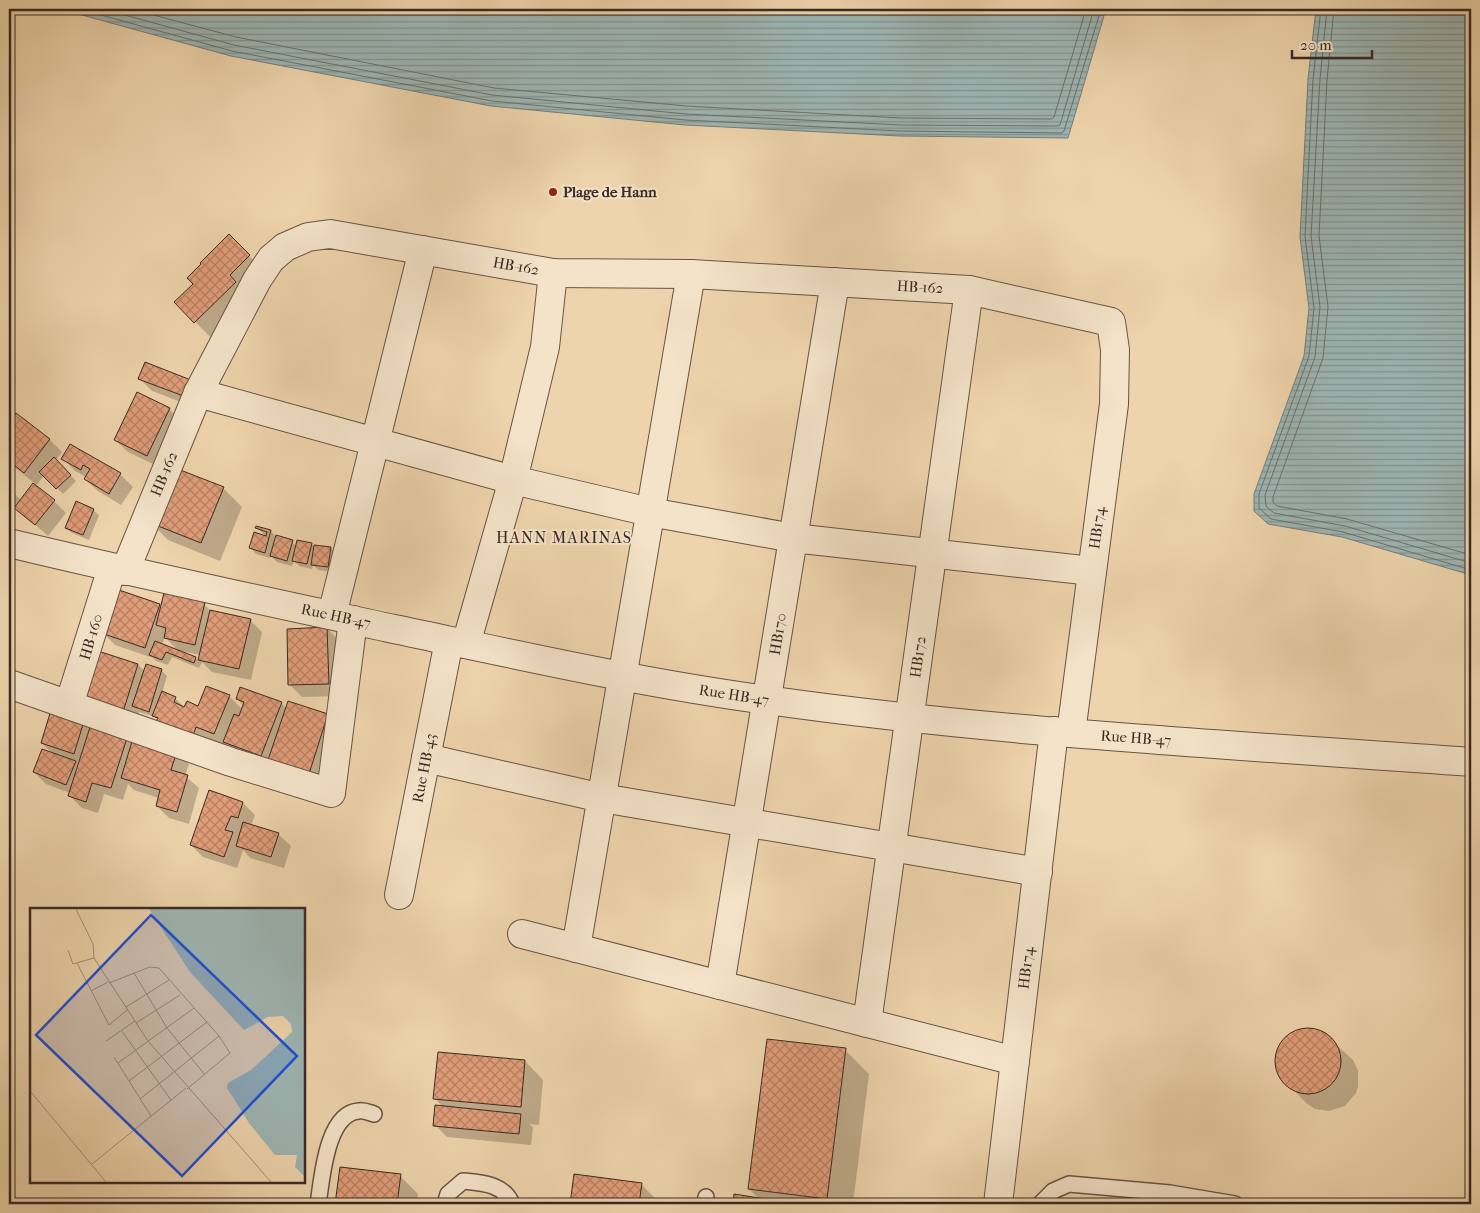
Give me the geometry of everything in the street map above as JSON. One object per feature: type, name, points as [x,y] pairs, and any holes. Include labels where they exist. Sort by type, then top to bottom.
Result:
[{"type":"street","name":"HB-162","points":[[118,570],[198,394],[257,280],[271,258],[285,247],[308,237],[330,234],[553,273],[691,274],[969,290],[1111,322]]},
{"type":"street","points":[[9,684],[231,762],[331,792],[342,618],[374,442],[423,250]]},
{"type":"street","name":"Rue HB-43","points":[[399,895],[426,758],[457,642],[513,480],[545,347],[553,273]]},
{"type":"street","points":[[576,948],[691,274]]},
{"type":"street","name":"HB170","points":[[720,985],[835,282]]},
{"type":"street","name":"HB172","points":[[867,1023],[969,290]]},
{"type":"street","name":"HB174","points":[[998,1204],[1038,872],[1092,571],[1114,404],[1115,350],[1111,322]]},
{"type":"street","points":[[198,394],[513,480],[650,512],[793,538],[1092,571]]},
{"type":"street","name":"Rue HB-47","points":[[9,543],[118,570],[623,677],[767,700],[909,718],[1062,732],[1471,762]]},
{"type":"street","name":"HB-160","points":[[69,705],[118,570]]},
{"type":"street","points":[[426,758],[602,798],[1038,872]]},
{"type":"street","points":[[522,934],[1015,1061]]},
{"type":"lane","points":[[318,1204],[329,1142],[336,1127],[346,1116],[359,1110],[374,1114]]},
{"type":"lane","points":[[445,1204],[448,1194],[463,1181],[484,1183],[503,1190],[512,1204]]},
{"type":"lane","points":[[1040,1204],[1053,1191],[1069,1184],[1170,1193],[1234,1204]]},
{"type":"water","points":[[60,9],[1106,9],[1068,138],[900,136],[685,125],[491,106],[231,56]]},
{"type":"water","points":[[1316,9],[1471,9],[1471,575],[1342,537],[1268,524],[1254,511],[1254,494],[1304,356],[1309,308],[1300,237],[1308,79]]},
{"type":"building","points":[[229,234],[250,255],[230,275],[236,282],[194,323],[174,302],[193,284],[187,278]]},
{"type":"building","points":[[145,362],[196,382],[189,398],[138,379]]},
{"type":"building","points":[[137,392],[170,408],[147,456],[114,440]]},
{"type":"building","points":[[16,413],[50,439],[24,473],[9,461],[9,421]]},
{"type":"building","points":[[70,444],[121,473],[109,494],[84,479],[90,469],[83,465],[81,470],[61,459]]},
{"type":"building","points":[[54,457],[71,475],[56,489],[39,472]]},
{"type":"building","points":[[170,466],[224,487],[201,543],[148,522]]},
{"type":"building","points":[[33,483],[55,500],[35,525],[14,508]]},
{"type":"building","points":[[76,501],[94,509],[83,535],[65,528]]},
{"type":"building","points":[[256,526],[271,530],[265,553],[249,548],[254,532],[266,536],[267,532],[255,528]]},
{"type":"building","points":[[276,535],[293,540],[287,561],[270,556]]},
{"type":"building","points":[[297,540],[312,543],[307,564],[292,561]]},
{"type":"building","points":[[314,545],[331,547],[328,567],[311,565]]},
{"type":"building","points":[[116,589],[160,604],[145,648],[101,633]]},
{"type":"building","points":[[164,593],[205,602],[195,645],[164,638],[166,628],[156,625]]},
{"type":"building","points":[[210,610],[251,619],[239,669],[198,660]]},
{"type":"building","points":[[327,627],[329,684],[288,685],[287,629]]},
{"type":"building","points":[[155,641],[196,657],[194,663],[166,652],[162,660],[149,655]]},
{"type":"building","points":[[98,651],[138,664],[123,712],[83,699]]},
{"type":"building","points":[[146,664],[162,669],[149,712],[132,706]]},
{"type":"building","points":[[206,686],[230,695],[214,734],[196,727],[192,738],[156,721],[158,718],[152,716],[162,691],[176,697],[174,702],[184,707],[187,701],[198,706]]},
{"type":"building","points":[[240,687],[282,702],[261,756],[223,742],[234,714],[239,716],[244,702],[236,699]]},
{"type":"building","points":[[288,701],[328,714],[308,777],[267,763]]},
{"type":"building","points":[[51,710],[84,721],[74,754],[41,743]]},
{"type":"building","points":[[91,724],[128,735],[111,788],[92,783],[86,802],[68,796]]},
{"type":"building","points":[[133,738],[177,751],[171,770],[188,775],[177,812],[156,806],[160,790],[121,778]]},
{"type":"building","points":[[42,749],[76,761],[66,785],[33,772]]},
{"type":"building","points":[[209,790],[243,802],[238,818],[231,816],[225,830],[233,832],[224,857],[190,845]]},
{"type":"building","points":[[243,822],[279,833],[271,857],[236,846]]},
{"type":"building","points":[[1308,1028],[1320,1031],[1331,1038],[1338,1049],[1341,1061],[1338,1073],[1331,1084],[1320,1091],[1308,1094],[1296,1091],[1285,1084],[1278,1073],[1275,1061],[1278,1049],[1285,1038],[1296,1031]]},
{"type":"building","points":[[767,1039],[846,1048],[827,1199],[748,1189]]},
{"type":"building","points":[[438,1052],[525,1060],[521,1107],[433,1099]]},
{"type":"building","points":[[435,1105],[521,1114],[519,1134],[433,1126]]},
{"type":"building","points":[[340,1167],[401,1174],[397,1204],[335,1204]]},
{"type":"building","points":[[574,1174],[642,1183],[639,1204],[570,1204]]},
{"type":"building","points":[[734,1194],[797,1204],[733,1204]]},
{"type":"place","name":"Plage de Hann","points":[[553,192]]},
{"type":"district","name":"HANN MARINAS","points":[[564,537]]}]
